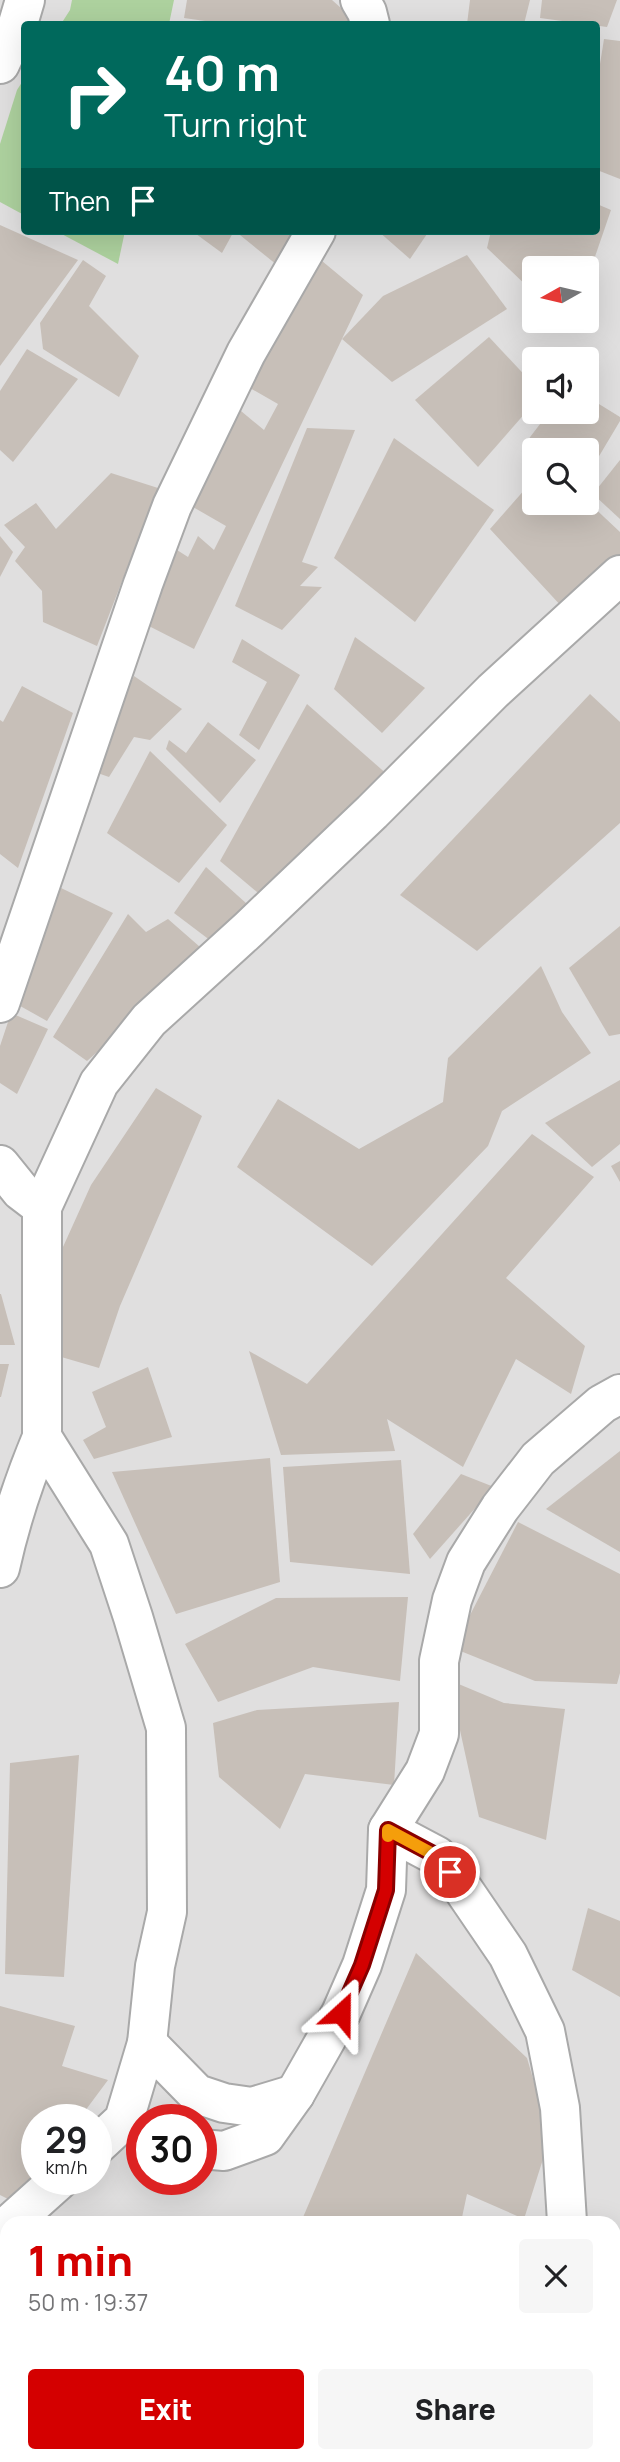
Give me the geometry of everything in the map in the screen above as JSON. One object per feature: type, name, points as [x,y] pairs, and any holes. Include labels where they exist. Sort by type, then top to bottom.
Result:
[{"type":"street","points":[[0,64],[17,27],[25,0]]},
{"type":"street","points":[[360,0],[369,21]]},
{"type":"street","points":[[0,1003],[138,597],[172,506],[246,353],[314,235]]},
{"type":"street","points":[[0,1567],[24,1480],[42,1437],[42,1207],[99,1083],[149,1020],[372,812],[493,691],[620,575]]},
{"type":"street","points":[[0,1164],[20,1191],[42,1207]]},
{"type":"street","points":[[217,2150],[224,2151],[265,2136],[295,2094],[341,2013],[362,1965],[386,1890],[388,1830],[425,1771],[439,1734],[439,1661],[452,1600],[466,1562],[500,1508],[538,1460],[602,1404],[620,1394]]},
{"type":"street","points":[[42,1437],[108,1544],[166,1728],[167,1912],[155,1966],[147,2043],[136,2104]]},
{"type":"street","points":[[388,1830],[437,1856],[446,1867],[508,1955],[545,2031],[560,2108],[567,2216]]},
{"type":"street","points":[[147,2043],[197,2094],[252,2107],[295,2094]]},
{"type":"street","points":[[19,2216],[42,2195]]},
{"type":"shaded area","points":[[0,0],[620,0],[620,2216],[0,2216]]},
{"type":"green space","points":[[72,0],[174,0],[170,21],[63,21],[70,10]]},
{"type":"green space","points":[[21,84],[21,213],[0,202],[0,144]]},
{"type":"green space","points":[[64,235],[124,235],[118,264]]},
{"type":"building","points":[[187,0],[332,0],[356,21],[205,21],[184,18]]},
{"type":"building","points":[[470,0],[530,0],[525,21],[467,21]]},
{"type":"building","points":[[542,0],[617,0],[607,27],[600,26],[600,21],[540,18]]},
{"type":"building","points":[[604,39],[620,41],[620,179],[600,171],[600,64]]},
{"type":"building","points":[[600,205],[611,210],[595,256],[522,256],[522,282],[487,248],[490,235],[600,235]]},
{"type":"building","points":[[0,225],[78,260],[0,366]]},
{"type":"building","points":[[197,235],[232,235],[222,253]]},
{"type":"building","points":[[240,235],[294,235],[277,265]]},
{"type":"building","points":[[383,235],[426,235],[410,259]]},
{"type":"building","points":[[467,255],[507,309],[392,382],[342,339],[383,296]]},
{"type":"building","points":[[316,256],[363,295],[194,649],[141,622],[166,543],[188,557],[198,536],[214,550],[226,526],[186,503],[235,406],[264,430],[278,404],[243,384]]},
{"type":"building","points":[[83,260],[106,276],[89,306],[139,356],[119,397],[43,349],[40,323]]},
{"type":"building","points":[[489,337],[522,372],[522,417],[478,467],[415,400]]},
{"type":"building","points":[[27,349],[78,379],[13,462],[0,450],[0,391]]},
{"type":"building","points":[[599,404],[620,417],[599,456],[599,438],[529,438],[540,424],[599,424]]},
{"type":"building","points":[[307,428],[355,430],[302,562],[318,567],[300,586],[322,587],[282,630],[235,606]]},
{"type":"building","points":[[394,438],[494,510],[415,622],[334,558]]},
{"type":"building","points":[[620,460],[620,519],[599,500],[599,486]]},
{"type":"building","points":[[111,473],[158,488],[97,646],[43,622],[42,591],[15,561],[25,547],[4,525],[36,503],[56,529]]},
{"type":"building","points":[[522,493],[522,515],[599,515],[599,512],[620,532],[620,555],[563,608],[490,529]]},
{"type":"building","points":[[0,536],[13,552],[0,577]]},
{"type":"building","points":[[355,637],[425,688],[382,733],[334,689]]},
{"type":"building","points":[[242,639],[300,675],[259,750],[239,735],[267,682],[232,662]]},
{"type":"building","points":[[134,676],[182,709],[150,740],[134,737],[109,777],[89,770]]},
{"type":"building","points":[[22,686],[73,713],[18,868],[0,854],[0,720],[3,722]]},
{"type":"building","points":[[590,694],[620,722],[620,823],[477,951],[400,895]]},
{"type":"building","points":[[307,704],[389,776],[263,897],[220,861]]},
{"type":"building","points":[[208,722],[256,760],[220,803],[166,749],[169,740],[186,753]]},
{"type":"building","points":[[150,751],[227,825],[179,883],[107,833]]},
{"type":"building","points":[[206,867],[247,904],[215,944],[174,913]]},
{"type":"building","points":[[61,888],[113,913],[47,1021],[13,1002]]},
{"type":"building","points":[[128,914],[146,932],[168,919],[208,954],[87,1061],[53,1037]]},
{"type":"building","points":[[620,926],[620,1034],[609,1036],[569,968]]},
{"type":"building","points":[[541,966],[562,1012],[591,1053],[502,1111],[488,1146],[372,1266],[237,1167],[278,1099],[359,1149],[443,1102],[448,1058]]},
{"type":"building","points":[[11,1013],[48,1029],[17,1094],[0,1083],[0,1046]]},
{"type":"building","points":[[620,1080],[620,1144],[592,1167],[545,1123]]},
{"type":"building","points":[[156,1088],[202,1116],[120,1306],[99,1368],[51,1354],[58,1258],[91,1185]]},
{"type":"building","points":[[532,1134],[594,1177],[506,1278],[585,1346],[571,1394],[516,1359],[463,1467],[387,1419],[395,1451],[281,1455],[249,1351],[307,1384]]},
{"type":"building","points":[[620,1161],[620,1182],[611,1166]]},
{"type":"building","points":[[1,1294],[15,1345],[0,1345]]},
{"type":"building","points":[[0,1364],[9,1364],[1,1397],[0,1397]]},
{"type":"building","points":[[148,1367],[172,1437],[94,1459],[83,1440],[106,1427],[92,1392]]},
{"type":"building","points":[[620,1451],[620,1552],[546,1509]]},
{"type":"building","points":[[270,1458],[280,1582],[176,1614],[112,1472]]},
{"type":"building","points":[[401,1460],[410,1574],[290,1562],[283,1467]]},
{"type":"building","points":[[461,1474],[494,1487],[430,1559],[413,1534]]},
{"type":"building","points":[[518,1522],[620,1574],[620,1673],[617,1684],[535,1681],[453,1648]]},
{"type":"building","points":[[408,1597],[400,1681],[313,1667],[218,1702],[185,1644],[276,1598]]},
{"type":"building","points":[[449,1680],[504,1703],[565,1709],[546,1840],[479,1817]]},
{"type":"building","points":[[399,1702],[394,1785],[305,1774],[280,1829],[219,1777],[213,1723],[257,1710]]},
{"type":"building","points":[[79,1755],[64,1977],[5,1974],[10,1763]]},
{"type":"building","points":[[588,1908],[620,1921],[620,1997],[572,1970]]},
{"type":"building","points":[[416,1953],[527,2058],[550,2137],[525,2216],[517,2216],[467,2194],[462,2216],[304,2216]]},
{"type":"building","points":[[0,2006],[75,2026],[62,2066],[108,2080],[90,2104],[21,2104],[22,2195],[16,2203],[0,2195]]},
{"type":"slow traffic","points":[[388,1836],[388,1830],[429,1852]]},
{"type":"route","points":[[341,2013],[362,1965],[386,1890],[388,1830],[437,1856],[450,1872]]}]
